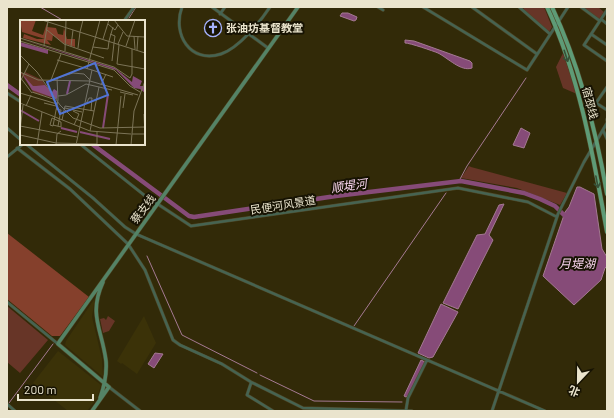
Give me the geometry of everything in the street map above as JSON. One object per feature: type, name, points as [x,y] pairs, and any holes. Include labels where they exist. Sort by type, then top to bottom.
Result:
[{"type":"main road","name":"宿邳线","points":[[547,7],[556,25],[581,100],[607,232]]},
{"type":"main road","name":"宿邳线","points":[[552,7],[576,65],[597,140],[607,194]]},
{"type":"street","points":[[125,20],[134,7]]},
{"type":"street","points":[[182,7],[179,26],[182,40],[199,53],[212,55],[222,53],[247,34],[270,7]]},
{"type":"street","points":[[212,7],[268,48]]},
{"type":"street","points":[[220,14],[225,7]]},
{"type":"street","name":"蔡支线","points":[[58,344],[298,7]]},
{"type":"street","points":[[378,7],[384,10]]},
{"type":"street","points":[[423,7],[527,70],[568,7]]},
{"type":"street","points":[[472,7],[536,54]]},
{"type":"street","points":[[519,7],[550,34]]},
{"type":"street","points":[[581,7],[607,24]]},
{"type":"street","points":[[606,59],[584,45],[607,10]]},
{"type":"street","points":[[591,34],[607,45]]},
{"type":"street","points":[[607,87],[596,103],[607,110]]},
{"type":"street","points":[[7,93],[20,101]]},
{"type":"street","points":[[492,411],[558,215],[591,149],[607,121]]},
{"type":"street","points":[[7,128],[20,139]]},
{"type":"street","points":[[603,130],[607,140]]},
{"type":"street","points":[[7,157],[23,145]]},
{"type":"street","points":[[26,145],[136,234],[545,411]]},
{"type":"street","name":"民便河风景道","points":[[81,145],[158,204],[193,226],[458,188],[528,202],[558,215]]},
{"type":"street","points":[[17,148],[70,189],[128,244],[146,270],[173,340],[180,345],[222,364],[252,383],[303,408],[328,410],[412,411]]},
{"type":"street","points":[[97,405],[104,383],[106,363],[97,326],[96,314],[99,294],[107,274]]},
{"type":"street","points":[[7,302],[140,411]]},
{"type":"street","points":[[406,410],[408,398],[427,360]]},
{"type":"street","points":[[252,383],[246,395],[273,411]]},
{"type":"street","points":[[92,411],[109,387]]},
{"type":"street","points":[[7,404],[15,411]]},
{"type":"shaded area","points":[[525,7],[544,7],[552,27],[549,32],[523,9]]},
{"type":"shaded area","points":[[583,7],[598,7],[604,12],[599,19]]},
{"type":"shaded area","points":[[563,53],[577,94],[563,88],[556,67]]},
{"type":"shaded area","points":[[469,166],[567,193],[560,205],[517,188],[461,178]]},
{"type":"shaded area","points":[[7,233],[89,297],[60,336],[52,336],[7,299]]},
{"type":"shaded area","points":[[95,298],[92,317],[102,359],[103,377],[65,345],[66,341]]},
{"type":"shaded area","points":[[7,306],[48,340],[20,373],[7,362]]},
{"type":"shaded area","points":[[108,316],[115,321],[109,331],[103,333],[100,319],[104,318],[106,320]]},
{"type":"shaded area","points":[[144,316],[156,343],[137,374],[117,361]]},
{"type":"shaded area","points":[[58,351],[101,385],[97,398],[87,411],[68,411],[33,383]]},
{"type":"water","points":[[342,13],[348,13],[357,17],[356,20],[354,21],[340,16]]},
{"type":"water","points":[[405,40],[414,41],[470,61],[472,63],[472,68],[463,68],[438,53],[405,43]]},
{"type":"water","points":[[521,128],[530,133],[524,148],[513,145]]},
{"type":"water","name":"月堤湖","points":[[577,187],[594,194],[602,249],[607,257],[607,266],[601,280],[574,305],[543,276],[565,212],[569,207]]},
{"type":"water","points":[[504,204],[489,235],[493,240],[458,309],[443,303],[477,235],[485,234],[499,205]]},
{"type":"water","points":[[441,304],[458,312],[433,357],[429,358],[418,353]]},
{"type":"water","points":[[155,353],[163,354],[154,368],[148,364]]},
{"type":"water","points":[[421,360],[425,362],[408,396],[406,397],[404,396]]},
{"type":"waterway","points":[[40,7],[62,20]]},
{"type":"waterway","points":[[129,18],[136,7]]},
{"type":"waterway","points":[[459,181],[467,166],[526,78]]},
{"type":"waterway","name":"顺堤河","points":[[7,85],[20,94]]},
{"type":"waterway","name":"顺堤河","points":[[93,145],[189,216],[194,217],[336,196],[461,181],[524,193],[555,206],[567,218]]},
{"type":"waterway","points":[[354,326],[446,193]]},
{"type":"waterway","points":[[147,256],[182,335],[257,373]]},
{"type":"waterway","points":[[9,403],[53,344]]},
{"type":"waterway","points":[[260,375],[314,401],[402,402]]},
{"type":"place","name":"张油坊基督教堂","points":[[213,28]]}]
